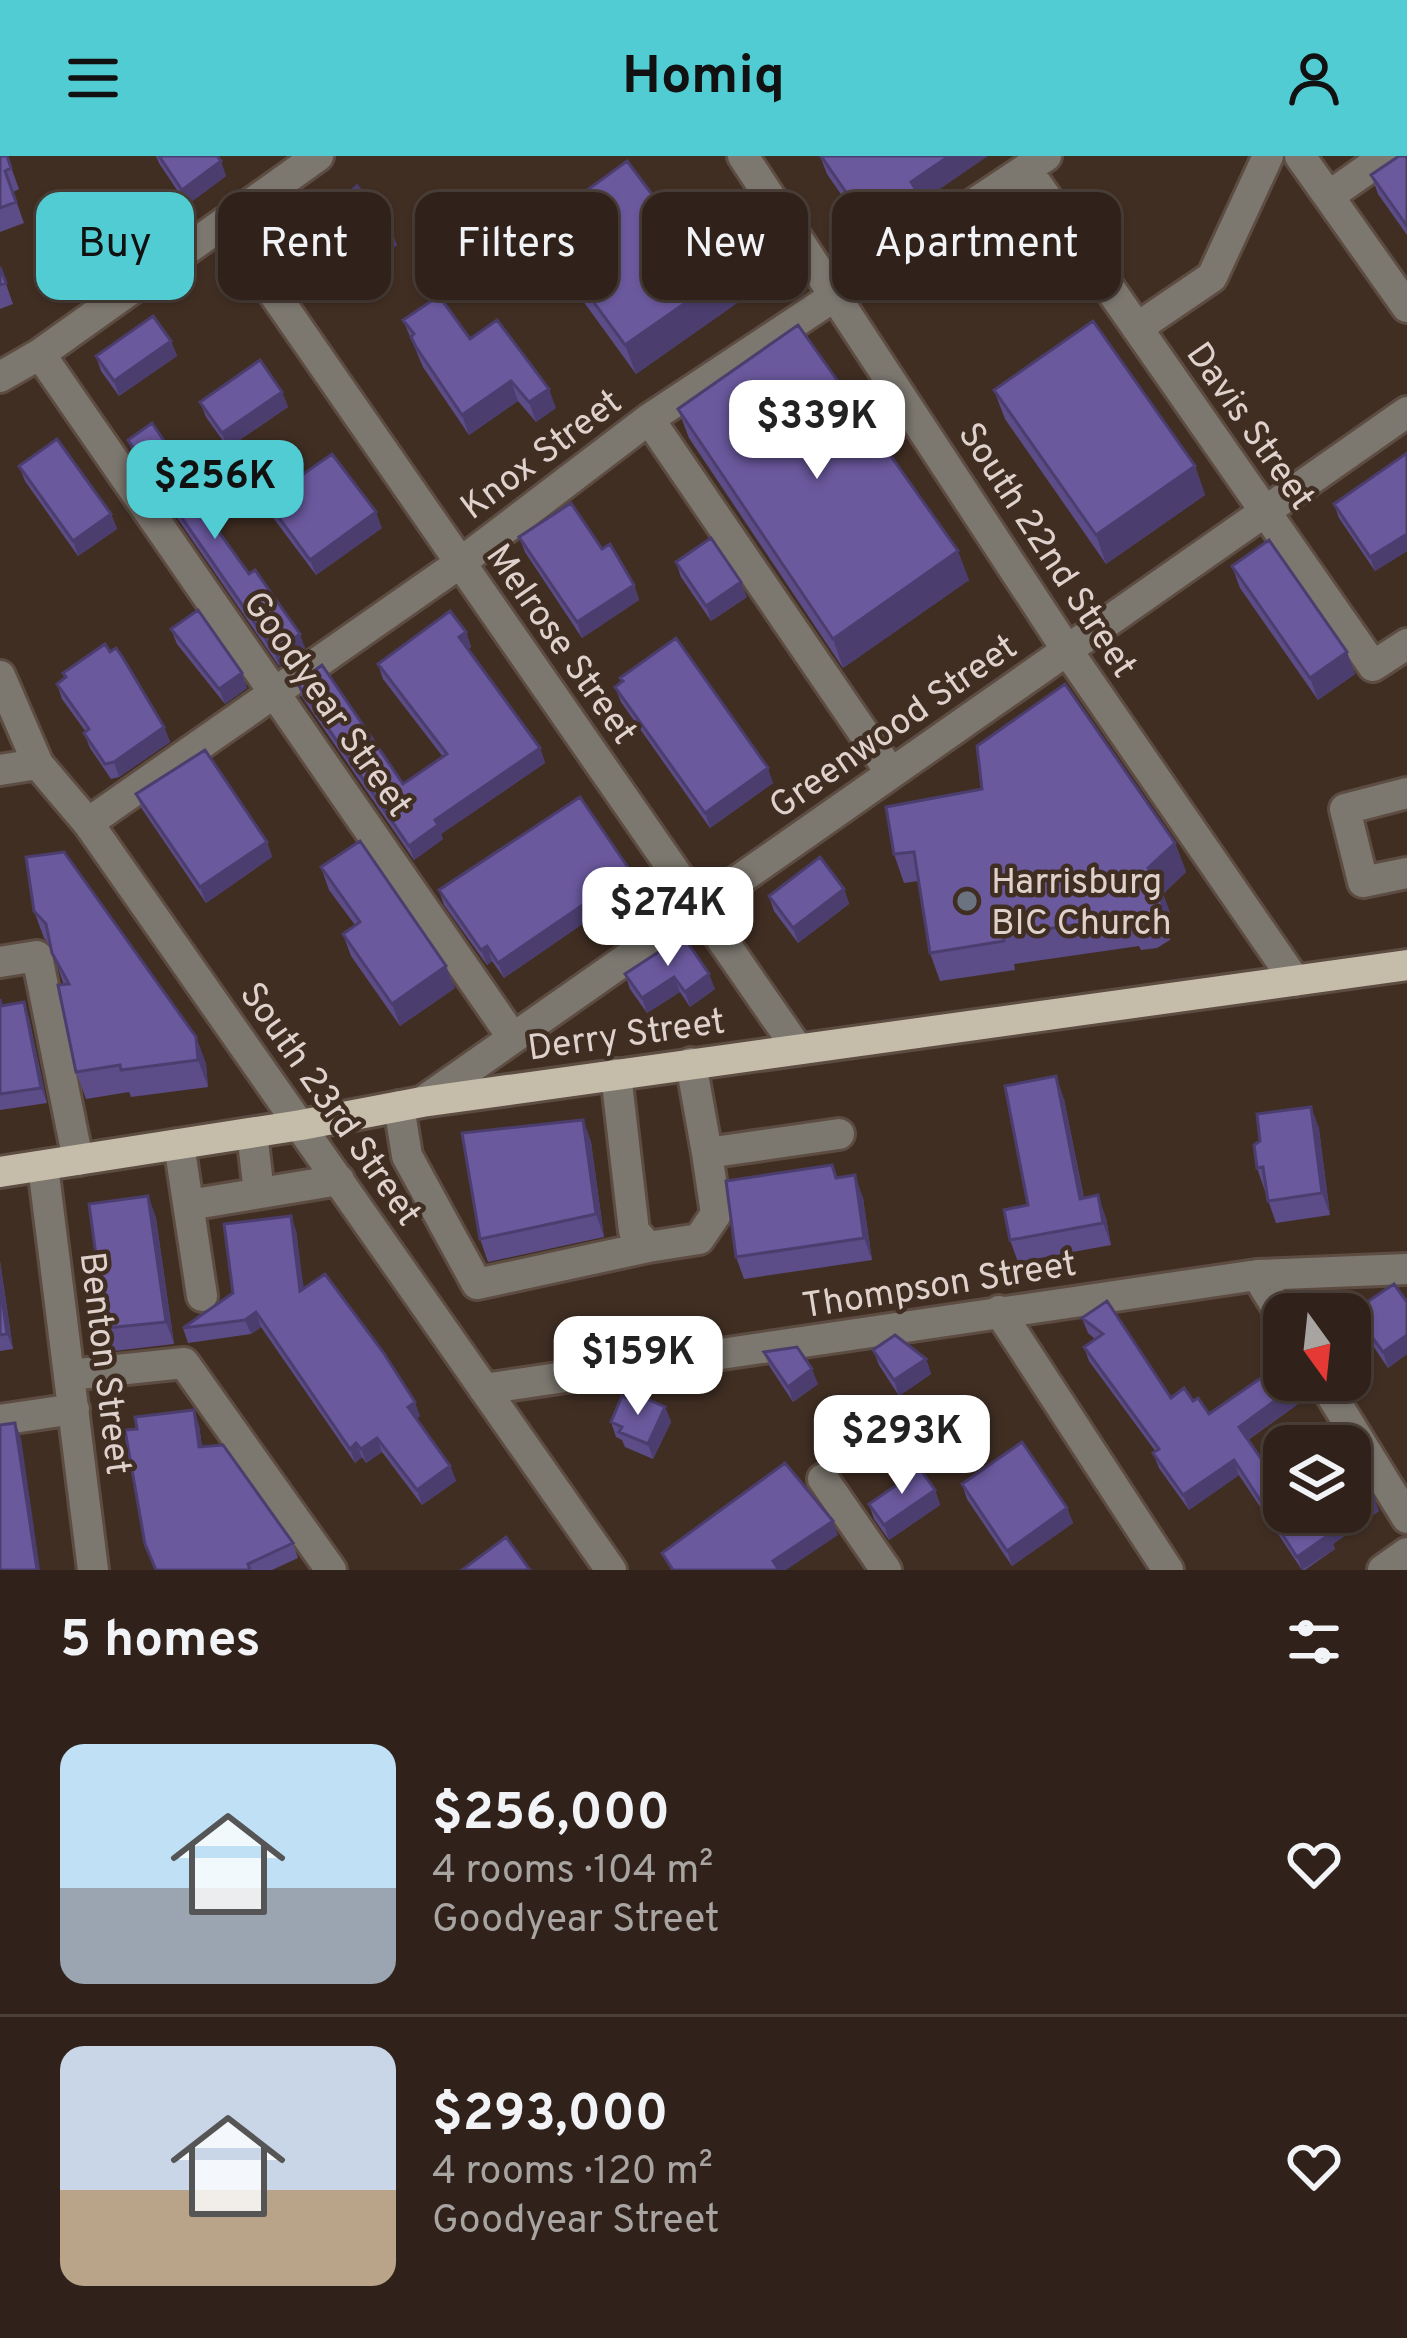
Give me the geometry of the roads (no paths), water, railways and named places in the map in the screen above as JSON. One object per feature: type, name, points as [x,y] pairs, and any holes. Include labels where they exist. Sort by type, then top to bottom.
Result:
[{"type":"main road","name":"Derry Street","points":[[0,1172],[301,1126],[410,1104],[1407,965]]},
{"type":"street","points":[[268,192],[318,156]]},
{"type":"street","name":"South 22nd Street","points":[[742,156],[832,288]]},
{"type":"street","points":[[1137,328],[1213,277],[1268,156]]},
{"type":"street","points":[[1300,156],[1407,307]]},
{"type":"street","points":[[1328,196],[1386,156]]},
{"type":"street","name":"Knox Street","points":[[991,192],[1036,163]]},
{"type":"street","name":"Davis Street","points":[[1036,163],[1137,328],[1373,666]]},
{"type":"street","points":[[0,377],[218,228]]},
{"type":"street","name":"Knox Street","points":[[88,823],[460,563],[649,419],[832,294]]},
{"type":"street","name":"Melrose Street","points":[[278,300],[797,1048]]},
{"type":"street","name":"South 22nd Street","points":[[840,300],[1067,650],[1295,981]]},
{"type":"street","name":"Goodyear Street","points":[[40,354],[513,1037]]},
{"type":"street","name":"Greenwood Street","points":[[410,1104],[699,908],[1407,412]]},
{"type":"street","points":[[649,419],[891,773]]},
{"type":"street","points":[[1373,666],[1407,644]]},
{"type":"street","points":[[1373,666],[1407,662]]},
{"type":"street","name":"South 23rd Street","points":[[0,676],[38,764],[88,823],[611,1570]]},
{"type":"street","points":[[0,770],[38,764]]},
{"type":"street","points":[[1407,793],[1345,809],[1363,882],[1407,873]]},
{"type":"street","points":[[0,962],[37,956],[78,1160]]},
{"type":"street","points":[[410,1104],[407,1156],[477,1284],[699,1239],[716,1214],[691,1063]]},
{"type":"street","points":[[616,1074],[634,1231],[648,1247]]},
{"type":"street","points":[[252,1133],[259,1193]]},
{"type":"street","points":[[707,1153],[839,1134]]},
{"type":"street","points":[[179,1144],[202,1296]]},
{"type":"street","name":"Benton Street","points":[[43,1166],[93,1570]]},
{"type":"street","points":[[188,1204],[339,1180]]},
{"type":"street","name":"Thompson Street","points":[[484,1389],[1257,1275],[1407,1269]]},
{"type":"street","points":[[1257,1275],[1268,1293]]},
{"type":"street","points":[[1000,1311],[1168,1570]]},
{"type":"street","points":[[69,1375],[184,1363],[331,1570]]},
{"type":"street","points":[[1335,1401],[1407,1518]]},
{"type":"street","points":[[0,1420],[74,1409]]},
{"type":"street","points":[[823,1479],[886,1570]]},
{"type":"street","points":[[1383,1570],[1407,1553]]},
{"type":"place","name":"Harrisburg BIC Church","points":[[967,901]]}]
